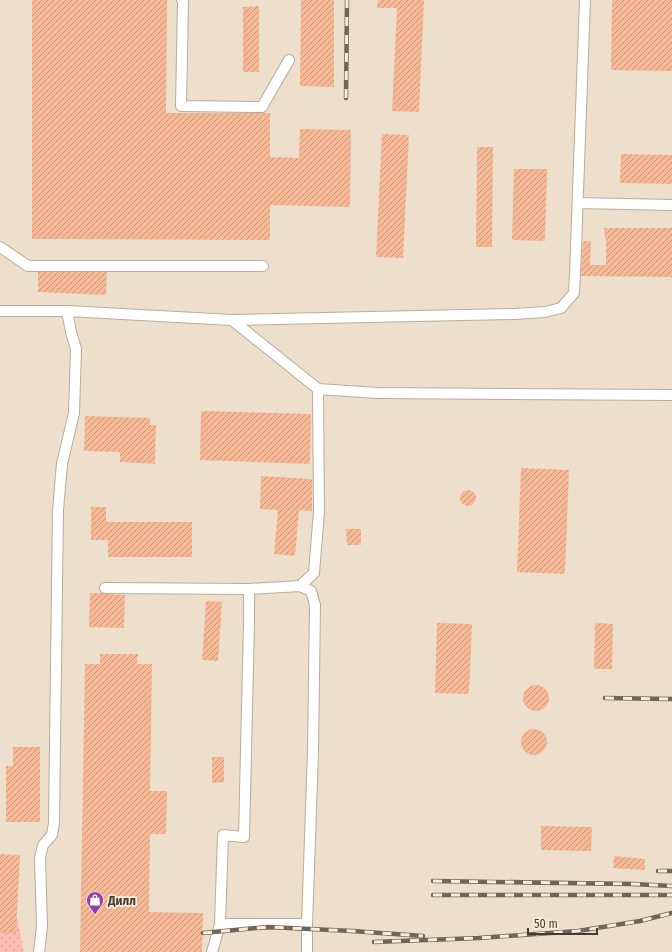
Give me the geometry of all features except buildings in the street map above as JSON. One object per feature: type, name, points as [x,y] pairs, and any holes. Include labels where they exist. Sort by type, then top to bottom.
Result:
[{"type":"street","points":[[182,0],[181,106],[262,107],[289,60]]},
{"type":"street","points":[[0,311],[67,311],[232,320],[514,314],[545,312],[561,308],[574,292],[585,0]]},
{"type":"street","points":[[578,203],[672,205]]},
{"type":"street","points":[[0,247],[28,266],[264,266]]},
{"type":"street","points":[[39,952],[42,926],[40,858],[43,845],[52,835],[54,823],[58,510],[62,464],[74,413],[76,349],[70,332],[67,311]]},
{"type":"street","points":[[232,320],[318,389],[377,393],[672,395]]},
{"type":"street","points":[[300,586],[314,572],[320,511],[318,389]]},
{"type":"street","points":[[106,588],[249,589],[300,586],[311,591],[315,605],[313,751],[307,952]]},
{"type":"street","points":[[212,952],[220,924],[223,835],[244,837],[249,589]]},
{"type":"street","points":[[220,924],[307,924]]},
{"type":"shaded area","points":[[0,888],[15,907],[24,952],[0,952]]},
{"type":"railway","points":[[346,98],[347,0]]},
{"type":"railway","points":[[605,698],[672,699]]},
{"type":"railway","points":[[658,871],[672,871]]},
{"type":"railway","points":[[433,881],[672,886]]},
{"type":"railway","points":[[433,895],[672,895]]},
{"type":"railway","points":[[374,942],[479,938],[578,931],[640,921],[672,913]]},
{"type":"railway","points":[[203,933],[268,927],[423,936]]},
{"type":"place","name":"Дилл","points":[[95,915]]}]
